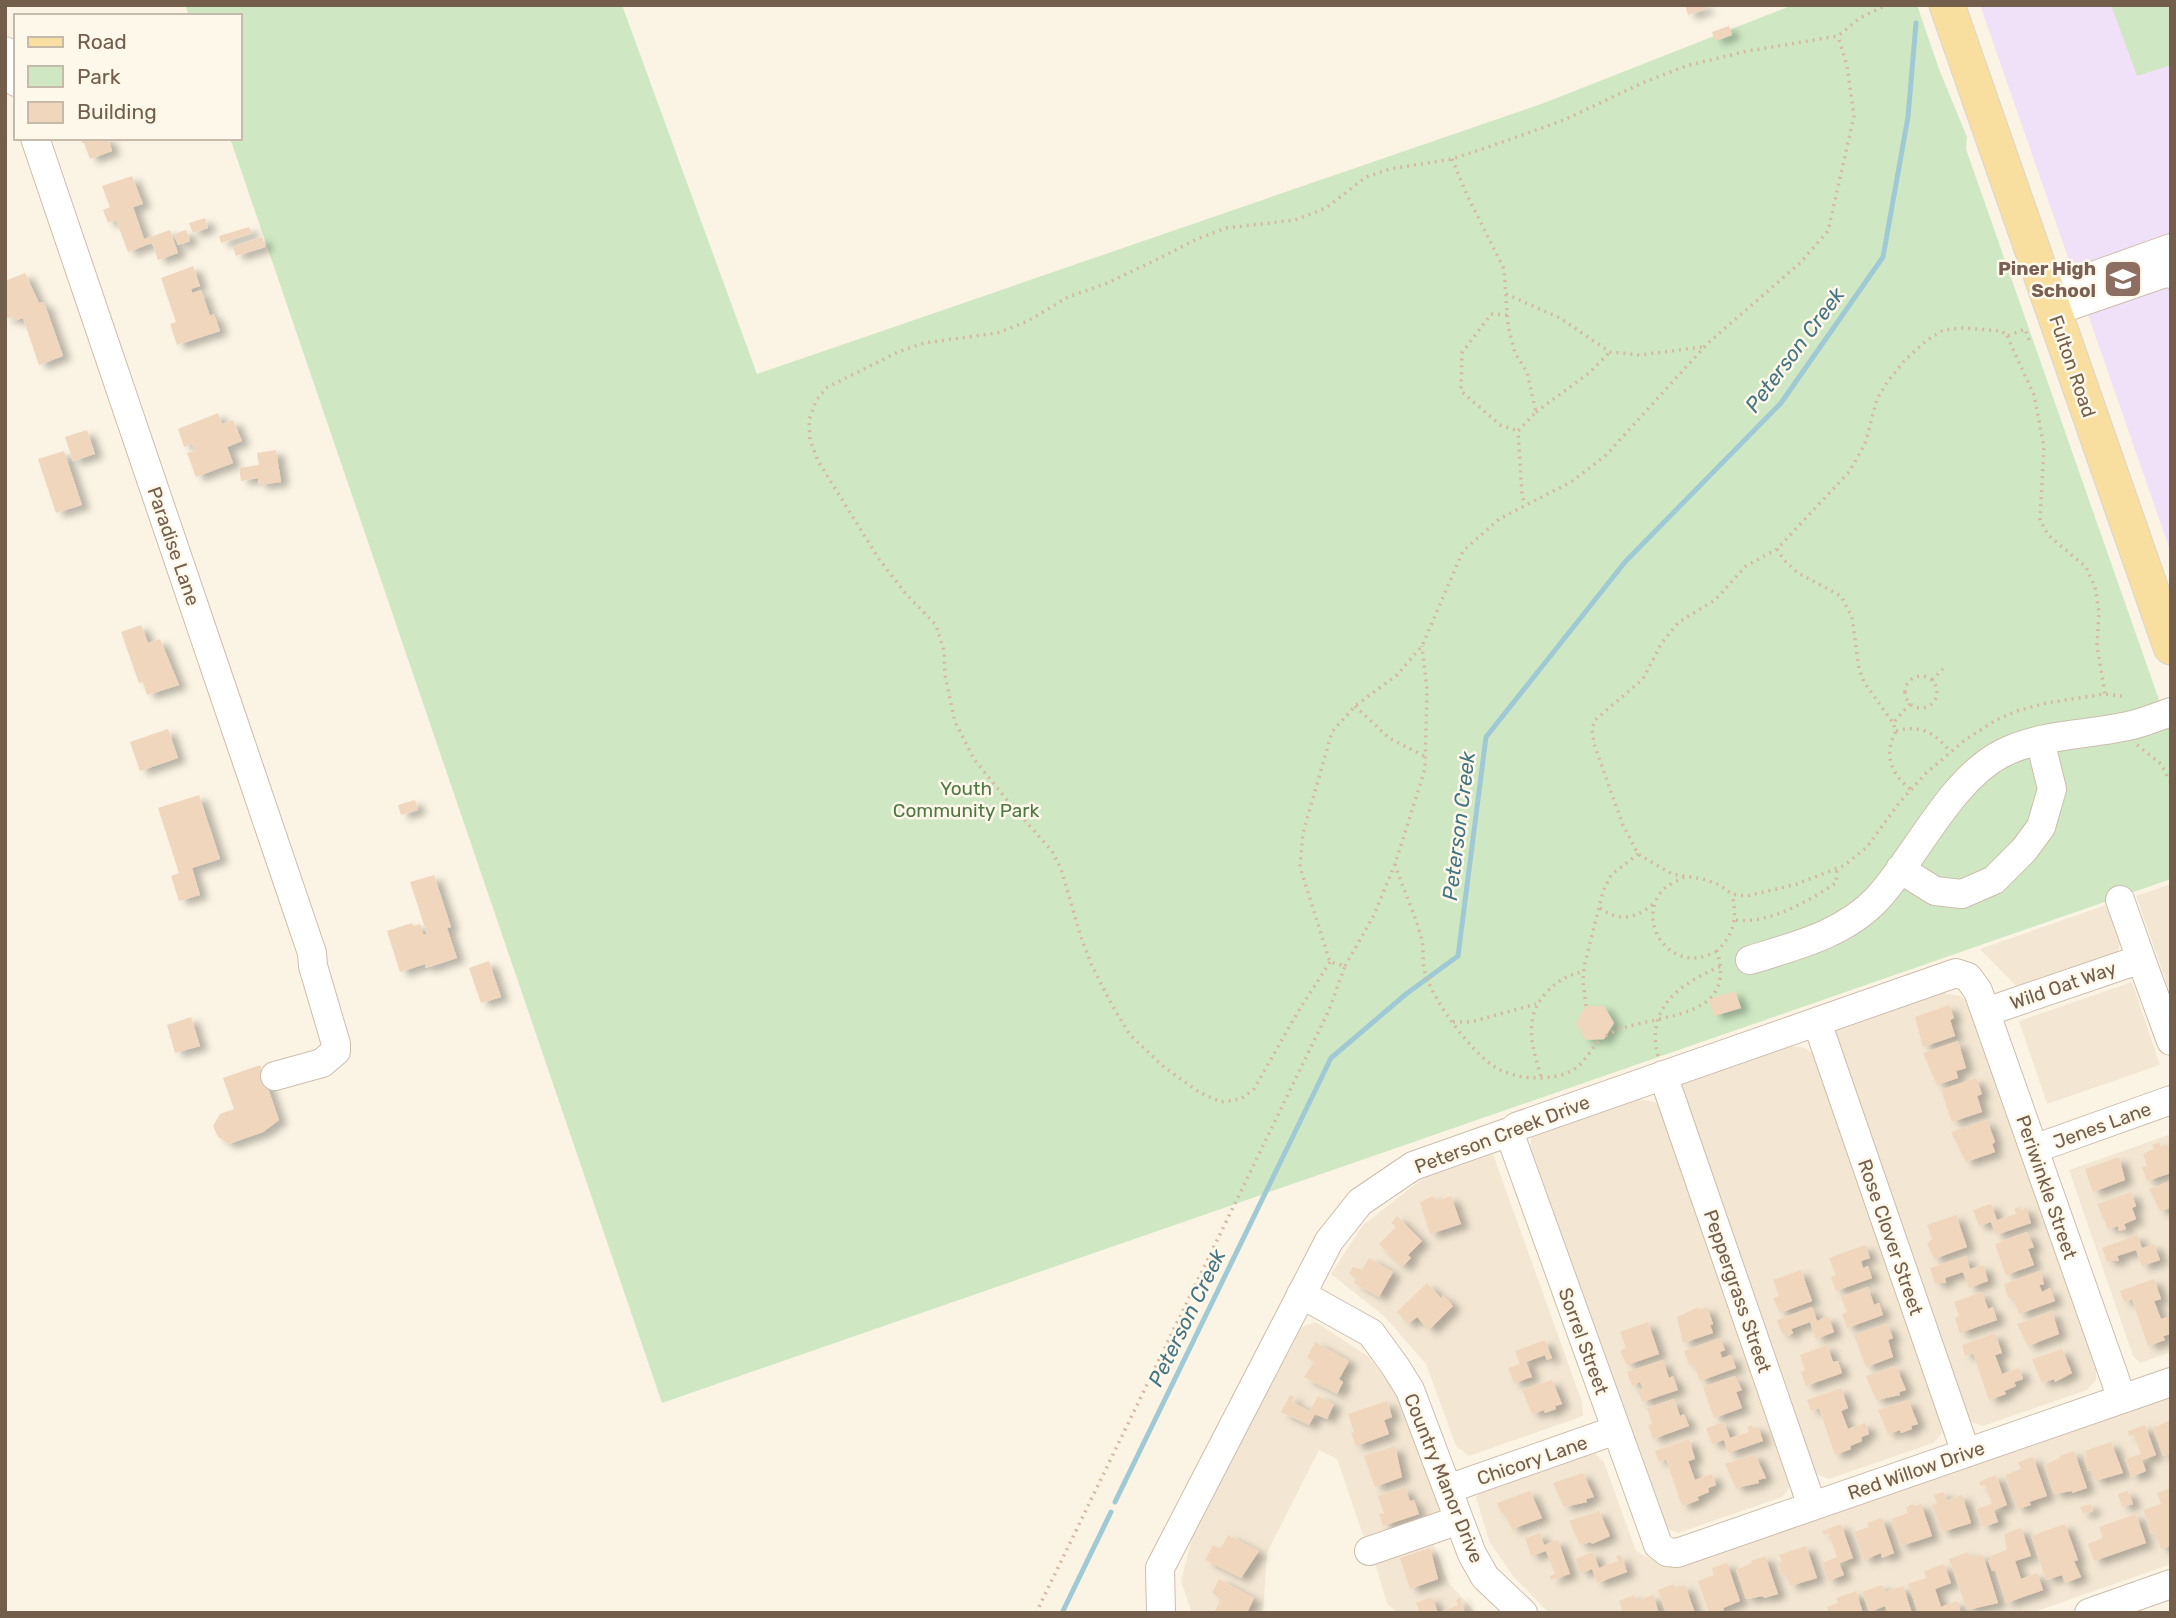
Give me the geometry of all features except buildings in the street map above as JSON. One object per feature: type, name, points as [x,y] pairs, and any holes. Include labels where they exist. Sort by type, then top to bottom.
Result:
[{"type":"main road","name":"Fulton Road","points":[[1947,5],[2171,647]]},
{"type":"street","points":[[5,51],[14,76]]},
{"type":"street","name":"Paradise Lane","points":[[36,140],[312,953],[313,966],[336,1044],[336,1051],[322,1063],[275,1076]]},
{"type":"street","points":[[2051,301],[2171,248]]},
{"type":"street","points":[[2051,301],[2165,273],[2171,274]]},
{"type":"street","points":[[1750,960],[1843,926],[1877,900],[1964,781],[2001,754],[2040,740],[2134,724],[2171,712]]},
{"type":"street","points":[[1900,869],[1935,891],[1962,894],[1994,880],[2024,850],[2041,827],[2052,789],[2040,740]]},
{"type":"street","name":"Wild Oat Way","points":[[2120,900],[2171,1041]]},
{"type":"street","name":"Wild Oat Way","points":[[1986,1012],[2141,959]]},
{"type":"street","name":"Peterson Creek Drive","points":[[1161,1613],[1160,1568],[1329,1241],[1360,1202],[1413,1166],[1512,1131],[1516,1127],[1956,973],[1968,977]]},
{"type":"street","name":"Periwinkle Street","points":[[1968,977],[1978,991],[1986,1012],[2122,1399]]},
{"type":"street","name":"Rose Clover Street","points":[[1816,1022],[1966,1453]]},
{"type":"street","name":"Peppergrass Street","points":[[1663,1075],[1812,1506]]},
{"type":"street","name":"Jenes Lane","points":[[2034,1149],[2171,1100]]},
{"type":"street","name":"Sorrel Street","points":[[1512,1131],[1517,1153],[1616,1430],[1662,1549]]},
{"type":"street","name":"Country Manor Drive","points":[[1301,1294],[1371,1333],[1382,1347],[1410,1390],[1472,1554],[1485,1577],[1523,1613]]},
{"type":"street","name":"Red Willow Drive","points":[[1662,1549],[1677,1553],[2171,1382]]},
{"type":"street","name":"Chicory Lane","points":[[1448,1489],[1616,1430]]},
{"type":"street","points":[[1369,1551],[1459,1520]]},
{"type":"street","points":[[2097,1612],[2171,1584]]},
{"type":"path","points":[[1330,962],[1254,1089],[1241,1099],[1221,1102],[1199,1092],[1164,1067],[1130,1035],[1111,1005],[1092,966],[1061,869],[1052,852],[975,759],[955,722],[944,675],[944,650],[936,625],[906,594],[853,519],[818,461],[810,440],[809,420],[816,401],[826,388],[898,352],[924,343],[997,333],[1028,321],[1068,297],[1105,284],[1197,239],[1226,228],[1295,220],[1326,208],[1366,177],[1390,169],[1452,159],[1564,120],[1642,83],[1689,65],[1748,51],[1838,36],[1860,18],[1886,5]]},
{"type":"path","points":[[1330,962],[1300,867],[1303,833],[1332,732],[1355,706],[1397,675],[1422,646],[1463,551],[1499,519],[1571,482],[1606,455],[1704,347],[1801,262],[1828,231],[1854,116],[1847,66],[1838,36]]},
{"type":"path","points":[[1452,159],[1504,269],[1507,315],[1515,353],[1527,372],[1536,412]]},
{"type":"path","points":[[1506,294],[1560,317],[1609,352],[1640,355],[1704,347]]},
{"type":"path","points":[[1507,315],[1491,314],[1462,353],[1461,391],[1500,425],[1518,431]]},
{"type":"path","points":[[2105,694],[2097,646],[2099,612],[2095,587],[2086,567],[2048,535],[2040,520],[2044,447],[2034,395],[2007,336],[2002,331],[1951,328],[1935,333],[1905,359],[1888,381],[1877,399],[1860,456],[1849,472],[1777,549],[1746,566],[1715,600],[1679,622],[1661,643],[1643,679],[1595,720],[1592,729],[1594,744],[1623,825],[1638,854],[1672,874],[1712,882],[1732,894],[1747,896],[1767,893],[1837,869],[1867,847],[1910,789],[1950,752],[1996,720],[2046,703],[2105,694],[2122,696]]},
{"type":"path","points":[[2007,336],[2025,329],[2029,340]]},
{"type":"path","points":[[1525,505],[1518,431],[1536,412],[1589,373],[1609,352]]},
{"type":"path","points":[[1777,549],[1798,573],[1841,596],[1852,617],[1859,669],[1864,682],[1896,731],[1891,747],[1893,771],[1910,789]]},
{"type":"path","points":[[1036,1613],[1329,1010],[1345,966],[1373,917],[1395,864],[1426,769],[1427,690],[1422,646]]},
{"type":"path","points":[[1932,680],[1943,669]]},
{"type":"path","points":[[1923,676],[1932,680],[1937,690],[1931,704],[1921,707],[1911,703],[1906,695],[1909,681],[1923,676]]},
{"type":"path","points":[[1892,723],[1911,703]]},
{"type":"path","points":[[1355,706],[1389,738],[1426,757]]},
{"type":"path","points":[[1896,731],[1906,728],[1933,733],[1950,752]]},
{"type":"path","points":[[2134,742],[2161,764],[2171,783]]},
{"type":"path","points":[[1586,1006],[1584,971],[1603,891],[1611,875],[1638,854]]},
{"type":"path","points":[[1395,864],[1422,941],[1424,971],[1435,995],[1451,1021],[1496,1068],[1514,1075],[1562,1075],[1576,1069],[1601,1039]]},
{"type":"path","points":[[1736,920],[1745,922],[1763,917],[1811,899],[1836,883],[1837,869]]},
{"type":"path","points":[[1599,907],[1611,917],[1632,917],[1645,912],[1666,887],[1686,877]]},
{"type":"path","points":[[1656,901],[1652,917],[1657,936],[1668,950],[1682,957],[1697,958],[1717,951],[1732,933],[1736,920],[1732,894]]},
{"type":"path","points":[[1606,1035],[1702,1005],[1715,992],[1721,977],[1717,951]]},
{"type":"path","points":[[1663,1075],[1657,1051],[1659,1020],[1668,999],[1691,979],[1721,966],[1750,960]]},
{"type":"path","points":[[1330,962],[1345,966]]},
{"type":"path","points":[[1541,1077],[1531,1037],[1536,1004],[1561,979],[1584,971]]},
{"type":"path","points":[[1451,1021],[1471,1022],[1536,1004]]},
{"type":"shaded area","name":"Piner High School","points":[[1980,5],[2171,5],[2171,553]]},
{"type":"shaded area","points":[[2171,884],[2171,995],[2136,896]]},
{"type":"shaded area","points":[[2109,904],[2121,940],[2117,954],[2019,989],[1980,949]]},
{"type":"shaded area","points":[[2132,982],[2160,1065],[2047,1104],[2019,1021]]},
{"type":"shaded area","points":[[1938,992],[1960,996],[1970,1003],[2096,1368],[2096,1380],[2087,1390],[1983,1426],[1971,1422],[1961,1405],[1835,1039],[1837,1029]]},
{"type":"shaded area","points":[[1784,1044],[1805,1048],[1816,1056],[1942,1421],[1942,1433],[1933,1443],[1829,1479],[1816,1474],[1807,1457],[1681,1092],[1683,1082]]},
{"type":"shaded area","points":[[1633,1098],[1654,1102],[1665,1109],[1791,1474],[1790,1487],[1782,1497],[1678,1533],[1665,1528],[1656,1511],[1530,1146],[1532,1135]]},
{"type":"shaded area","points":[[2171,1134],[2171,1352],[2140,1363],[2133,1356],[2069,1170]]},
{"type":"shaded area","points":[[1493,1154],[1582,1402],[1583,1416],[1469,1456],[1456,1446],[1426,1364],[1384,1316],[1331,1274],[1363,1225],[1422,1179]]},
{"type":"shaded area","points":[[1316,1322],[1369,1357],[1401,1399],[1446,1513],[1369,1542],[1364,1538],[1337,1459],[1319,1450],[1267,1553],[1263,1613],[1192,1613],[1181,1581],[1194,1531],[1299,1328]]},
{"type":"shaded area","points":[[2171,1394],[2171,1564],[2031,1613],[1765,1613],[1764,1610],[1756,1613],[1549,1613],[1513,1576],[1489,1541],[1476,1497],[1486,1490],[1594,1452],[1604,1462],[1636,1551],[1665,1567]]},
{"type":"shaded area","points":[[1432,1540],[1448,1582],[1476,1613],[1397,1613],[1387,1603],[1374,1560]]},
{"type":"green space","name":"Youth Community Park","points":[[185,5],[622,5],[757,374],[1544,103],[1793,5],[1917,5],[1967,137],[1966,149],[2171,734],[2171,879],[662,1403],[231,140],[242,140],[242,14],[188,14]]},
{"type":"green space","points":[[2111,5],[2171,5],[2171,65],[2137,76]]},
{"type":"waterway","name":"Peterson Creek","points":[[1115,1502],[1331,1058],[1406,994],[1458,956],[1486,737],[1625,562],[1781,403],[1883,257],[1908,117],[1916,23]]},
{"type":"waterway","name":"Peterson Creek","points":[[1062,1613],[1111,1512]]},
{"type":"place","name":"Piner High School","points":[[2123,279]]}]
